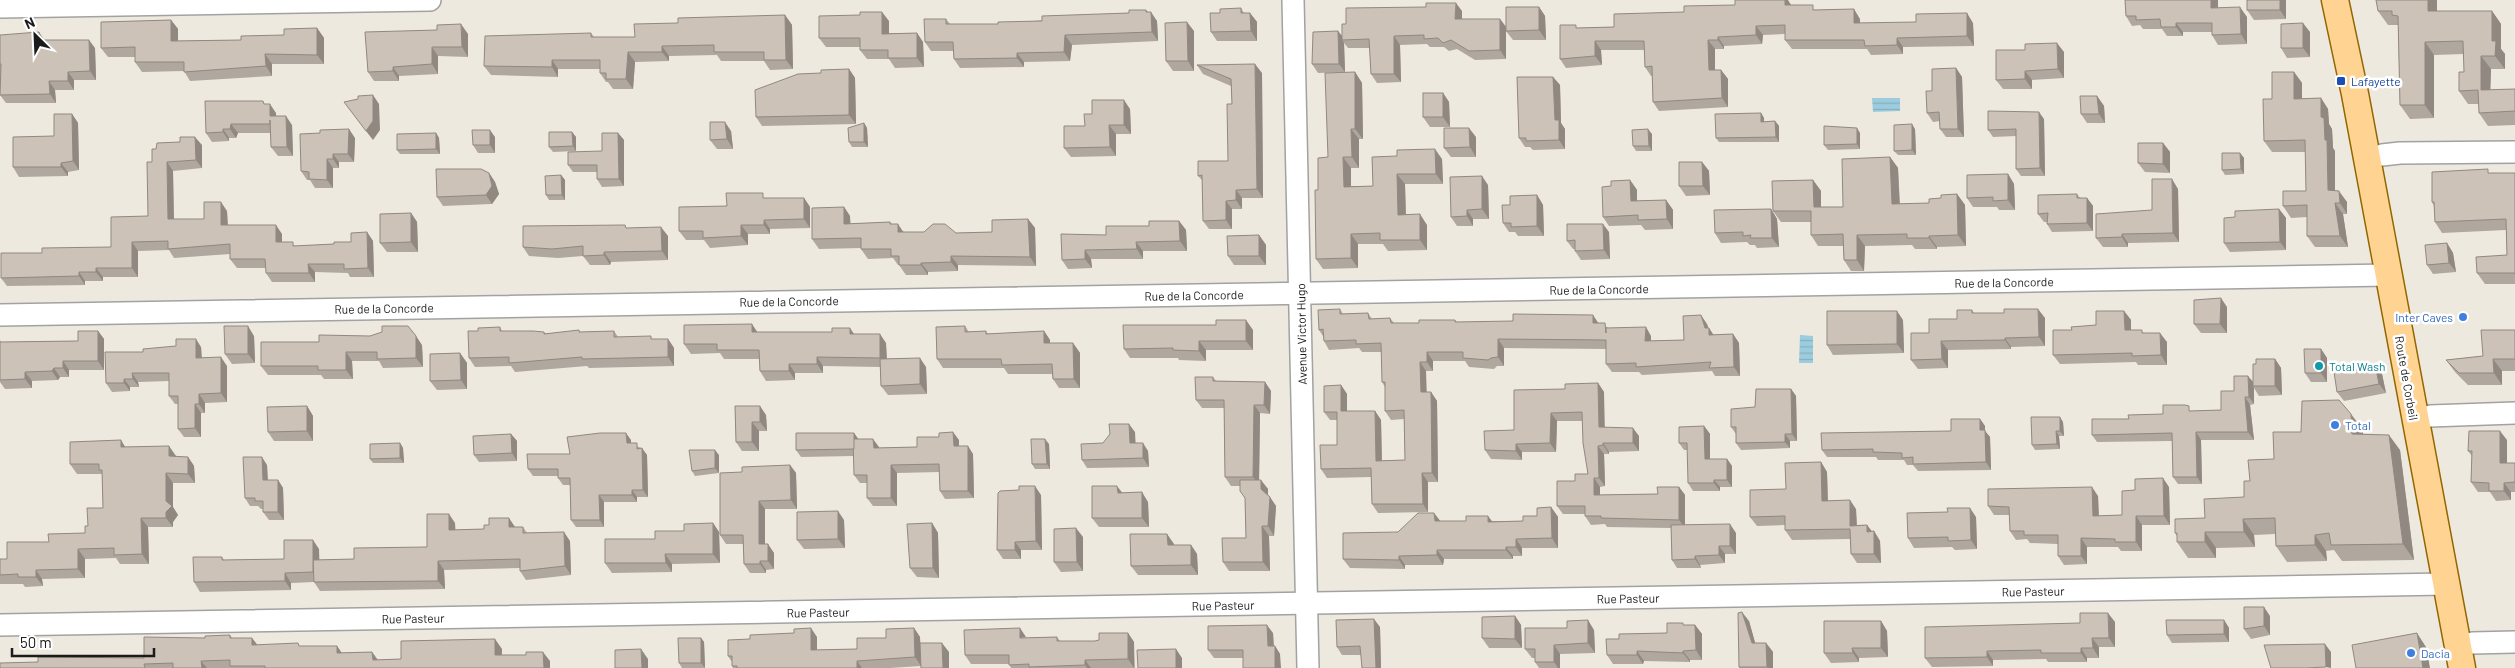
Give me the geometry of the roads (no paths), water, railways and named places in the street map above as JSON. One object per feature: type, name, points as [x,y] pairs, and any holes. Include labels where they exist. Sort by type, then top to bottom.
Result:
[{"type":"main road","name":"Route de Corbeil","points":[[2335,0],[2462,668]]},
{"type":"main road","name":"Route de Corbeil","points":[[2353,0],[2370,76],[2382,155],[2406,273],[2430,416],[2478,668]]},
{"type":"street","points":[[0,7],[430,0]]},
{"type":"street","name":"Avenue Victor Hugo","points":[[1293,0],[1308,668]]},
{"type":"street","points":[[2382,155],[2400,152],[2515,152]]},
{"type":"street","name":"Rue de la Concorde","points":[[0,315],[2388,275]]},
{"type":"street","points":[[2430,416],[2515,413]]},
{"type":"street","name":"Rue Pasteur","points":[[0,625],[2446,584]]},
{"type":"street","points":[[2472,642],[2515,642]]},
{"type":"water","points":[[1872,98],[1900,98],[1900,111],[1873,112]]},
{"type":"water","points":[[1800,335],[1813,336],[1813,363],[1799,363]]},
{"type":"place","name":"Lafayette","points":[[2341,81]]},
{"type":"place","name":"Inter Caves","points":[[2463,317]]},
{"type":"place","name":"Total Wash","points":[[2319,366]]},
{"type":"place","name":"Total","points":[[2335,425]]},
{"type":"place","name":"Dacia","points":[[2411,653]]}]
